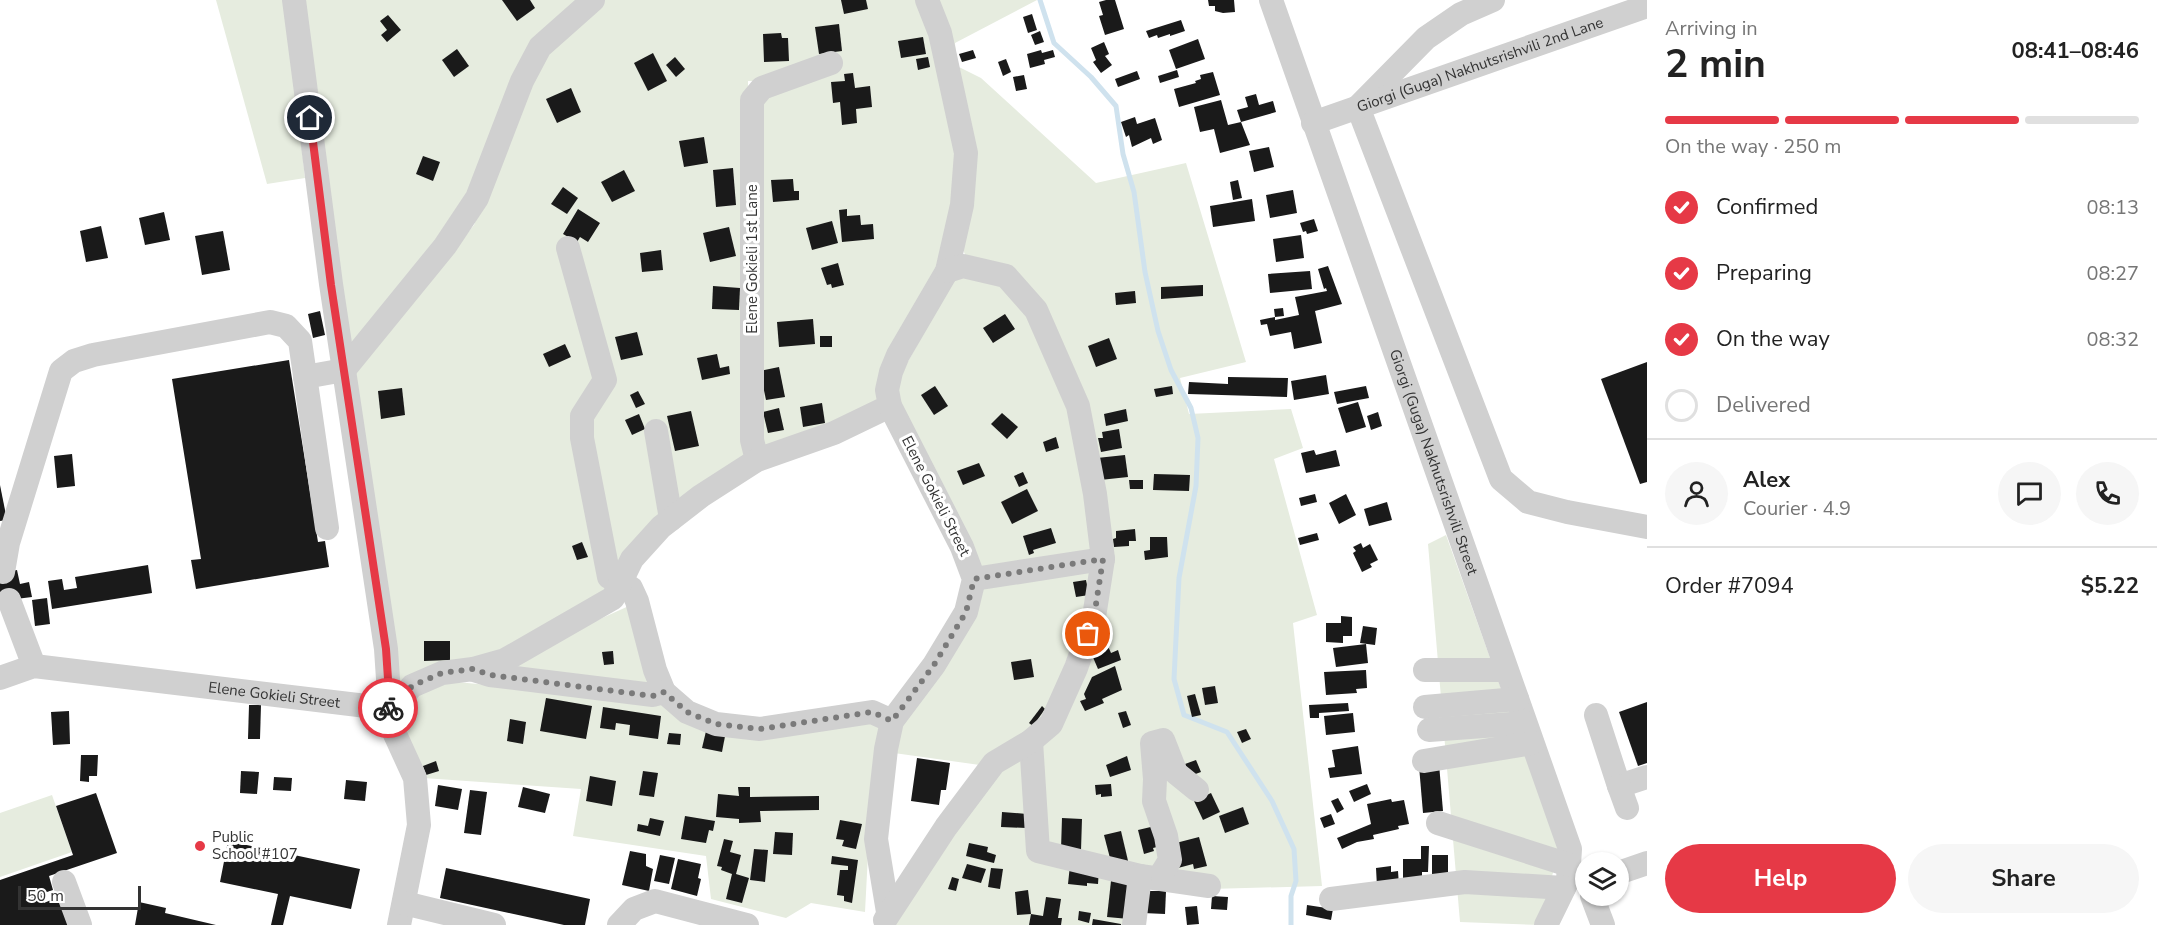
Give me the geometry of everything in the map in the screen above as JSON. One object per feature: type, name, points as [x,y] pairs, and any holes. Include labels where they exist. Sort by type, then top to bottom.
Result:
[{"type":"street","points":[[294,0],[344,370],[386,649],[389,694],[383,708],[415,778],[419,825],[401,914],[494,925]]},
{"type":"street","points":[[305,376],[344,370],[445,246],[477,198],[522,81],[540,47],[593,0]]},
{"type":"street","name":"Elene Gokieli Street","points":[[927,0],[940,33],[966,153],[962,205],[947,271],[898,355],[886,390],[890,406],[962,547],[974,579]]},
{"type":"street","name":"Giorgi (Guga) Nakhutsrishvili Street","points":[[1270,0],[1569,849],[1572,879]]},
{"type":"street","points":[[1493,0],[1461,14],[1426,38],[1358,107],[1501,479],[1528,502],[1647,527]]},
{"type":"street","name":"Giorgi (Guga) Nakhutsrishvili 2nd Lane","points":[[1314,123],[1647,6]]},
{"type":"street","name":"Elene Gokieli 1st Lane","points":[[757,460],[752,440],[752,100],[762,88],[831,63]]},
{"type":"street","points":[[568,248],[605,380],[582,416],[582,438],[609,577],[631,588],[637,601],[654,670],[664,692],[687,712],[716,724],[760,729],[872,712],[892,721]]},
{"type":"street","points":[[885,919],[946,826],[994,763],[1031,741],[1052,724],[1076,668],[1094,617],[1103,559],[1095,494],[1078,406],[1036,310],[1006,276],[963,266],[947,271]]},
{"type":"street","points":[[3,572],[8,543],[61,371],[74,361],[93,355],[270,322],[286,326],[300,341],[327,528]]},
{"type":"street","points":[[383,708],[393,708],[412,686],[442,673],[473,669],[505,660],[596,609],[613,598],[632,559],[661,527],[701,496],[757,460],[834,433],[890,406]]},
{"type":"street","points":[[656,431],[671,519]]},
{"type":"street","points":[[885,919],[876,840],[886,749],[892,721],[934,665],[966,612],[974,579],[1103,559]]},
{"type":"street","points":[[9,600],[34,666]]},
{"type":"street","name":"Elene Gokieli Street","points":[[0,678],[34,666],[383,708]]},
{"type":"street","points":[[473,669],[490,675],[653,696],[664,692]]},
{"type":"street","points":[[1425,670],[1506,670]]},
{"type":"street","points":[[1517,699],[1427,719],[1528,733]]},
{"type":"street","points":[[1596,716],[1623,797],[1647,777]]},
{"type":"street","points":[[1424,760],[1528,733]]},
{"type":"street","points":[[1134,925],[1149,877],[1170,860],[1166,836],[1154,801],[1152,743],[1163,740],[1176,773],[1197,790]]},
{"type":"street","points":[[1031,741],[1038,851],[1149,877],[1209,886]]},
{"type":"street","points":[[1438,823],[1572,879]]},
{"type":"street","points":[[1629,869],[1647,863]]},
{"type":"street","points":[[1331,899],[1465,882],[1572,879]]},
{"type":"street","points":[[1546,925],[1572,879]]},
{"type":"street","points":[[64,882],[80,925]]},
{"type":"street","points":[[619,925],[634,909],[655,901],[747,925]]},
{"type":"street","points":[[1596,906],[1603,925]]},
{"type":"shaded area","points":[[216,0],[286,0],[305,178],[267,184]]},
{"type":"shaded area","points":[[302,0],[583,0],[539,35],[469,201],[348,358]]},
{"type":"shaded area","points":[[604,0],[919,0],[962,156],[946,254],[877,399],[858,416],[760,447],[757,322],[764,271],[757,81],[748,81],[745,459],[610,583],[601,596],[489,657],[398,687],[353,375],[474,225],[536,62]]},
{"type":"shaded area","points":[[937,0],[1037,0],[955,43],[957,66],[981,78],[1096,183],[1186,163],[1246,362],[1180,378],[1189,414],[1291,409],[1303,448],[1274,459],[1317,615],[1293,623],[1322,886],[1210,889],[1041,848],[1036,749],[1110,562],[1055,332],[966,257],[962,247],[972,152]]},
{"type":"shaded area","points":[[969,273],[1005,281],[1032,312],[1073,415],[1095,553],[980,573],[892,390],[954,279]]},
{"type":"shaded area","points":[[1446,535],[1559,850],[1539,925],[1460,922],[1428,544]]},
{"type":"shaded area","points":[[1095,566],[1099,573],[1046,715],[987,766],[894,753],[902,720],[978,585]]},
{"type":"shaded area","points":[[631,605],[652,691],[497,672],[538,647]]},
{"type":"shaded area","points":[[437,680],[665,703],[718,728],[872,716],[884,726],[869,835],[865,912],[811,903],[786,918],[711,899],[706,856],[573,836],[581,789],[423,778],[404,736],[407,712],[416,695]]},
{"type":"shaded area","points":[[1020,751],[1034,856],[1127,875],[1128,925],[889,925],[992,770]]},
{"type":"shaded area","points":[[52,795],[72,852],[0,877],[0,813]]},
{"type":"building","points":[[502,0],[530,0],[535,8],[517,21]]},
{"type":"building","points":[[841,0],[866,0],[868,9],[844,14]]},
{"type":"building","points":[[1115,0],[1124,29],[1105,35],[1099,16],[1103,15],[1099,2]]},
{"type":"building","points":[[1208,0],[1234,0],[1235,12],[1215,11],[1215,6],[1209,6]]},
{"type":"building","points":[[1032,14],[1037,30],[1028,33],[1023,17]]},
{"type":"building","points":[[388,15],[401,30],[387,42],[381,35],[387,30],[380,21]]},
{"type":"building","points":[[1181,20],[1185,31],[1170,36],[1170,34],[1158,38],[1157,35],[1149,38],[1146,31]]},
{"type":"building","points":[[839,24],[842,51],[819,54],[815,27]]},
{"type":"building","points":[[1040,31],[1044,42],[1035,45],[1031,35]]},
{"type":"building","points":[[781,33],[782,38],[788,38],[789,61],[764,62],[763,34]]},
{"type":"building","points":[[923,37],[926,54],[901,58],[898,41]]},
{"type":"building","points":[[1198,39],[1205,59],[1176,69],[1169,50]]},
{"type":"building","points":[[1104,42],[1109,54],[1105,56],[1112,65],[1101,73],[1093,62],[1096,60],[1091,48]]},
{"type":"building","points":[[457,49],[469,66],[454,77],[442,60]]},
{"type":"building","points":[[973,50],[976,58],[962,62],[959,54]]},
{"type":"building","points":[[1041,50],[1042,53],[1053,50],[1055,57],[1044,60],[1045,64],[1030,68],[1027,54]]},
{"type":"building","points":[[653,53],[667,81],[648,91],[634,63]]},
{"type":"building","points":[[675,57],[685,69],[676,77],[666,65]]},
{"type":"building","points":[[928,57],[930,67],[918,70],[916,59]]},
{"type":"building","points":[[1006,59],[1011,72],[1003,76],[998,62]]},
{"type":"building","points":[[1177,70],[1179,77],[1160,83],[1158,76]]},
{"type":"building","points":[[1137,71],[1140,79],[1118,87],[1115,79]]},
{"type":"building","points":[[1213,72],[1220,95],[1179,107],[1174,89],[1196,83],[1195,81],[1201,79],[1200,75]]},
{"type":"building","points":[[853,73],[855,88],[870,86],[872,107],[856,109],[857,123],[842,125],[840,102],[833,103],[831,82],[845,81],[844,74]]},
{"type":"building","points":[[1024,75],[1027,89],[1016,91],[1013,77]]},
{"type":"building","points":[[571,88],[581,112],[557,123],[546,99]]},
{"type":"building","points":[[1256,94],[1259,105],[1273,101],[1276,112],[1241,122],[1237,110],[1248,107],[1245,97]]},
{"type":"building","points":[[1221,100],[1228,125],[1241,122],[1250,145],[1220,153],[1214,129],[1200,132],[1194,107]]},
{"type":"building","points":[[1135,117],[1137,124],[1155,118],[1162,140],[1153,144],[1151,138],[1132,147],[1129,135],[1126,137],[1121,122]]},
{"type":"building","points":[[704,137],[708,163],[684,167],[679,141]]},
{"type":"building","points":[[1269,147],[1274,167],[1254,172],[1249,151]]},
{"type":"building","points":[[423,156],[440,162],[433,181],[416,174]]},
{"type":"building","points":[[733,168],[736,205],[716,207],[713,170]]},
{"type":"building","points":[[624,170],[635,191],[612,202],[601,182]]},
{"type":"building","points":[[793,179],[794,191],[799,191],[799,200],[773,202],[771,180]]},
{"type":"building","points":[[1238,180],[1242,198],[1233,200],[1230,182]]},
{"type":"building","points":[[563,187],[578,198],[567,214],[551,204]]},
{"type":"building","points":[[1293,190],[1297,213],[1270,218],[1266,195]]},
{"type":"building","points":[[1252,199],[1255,221],[1213,227],[1210,206]]},
{"type":"building","points":[[578,209],[600,223],[588,242],[580,237],[577,242],[563,234]]},
{"type":"building","points":[[847,209],[847,216],[860,215],[861,225],[873,224],[874,239],[842,242],[839,210]]},
{"type":"building","points":[[164,212],[170,240],[145,245],[139,218]]},
{"type":"building","points":[[1314,219],[1318,231],[1307,234],[1306,231],[1303,232],[1300,223]]},
{"type":"building","points":[[832,221],[838,243],[812,250],[806,228]]},
{"type":"building","points":[[101,226],[108,258],[86,262],[80,231]]},
{"type":"building","points":[[729,227],[736,256],[710,262],[703,233]]},
{"type":"building","points":[[223,231],[230,270],[202,275],[195,236]]},
{"type":"building","points":[[1301,235],[1304,258],[1276,262],[1273,239]]},
{"type":"building","points":[[661,250],[663,270],[642,272],[640,253]]},
{"type":"building","points":[[838,263],[844,285],[832,288],[831,284],[827,285],[821,268]]},
{"type":"building","points":[[1328,266],[1342,304],[1315,311],[1322,343],[1294,349],[1291,332],[1270,336],[1267,324],[1261,325],[1260,320],[1275,317],[1275,320],[1299,315],[1295,297],[1327,291],[1326,288],[1324,289],[1318,269]]},
{"type":"building","points":[[1310,271],[1312,289],[1270,293],[1268,274]]},
{"type":"building","points":[[1203,285],[1203,296],[1161,299],[1161,287]]},
{"type":"building","points":[[713,286],[740,288],[739,310],[712,309]]},
{"type":"building","points":[[1135,291],[1136,303],[1116,305],[1115,293]]},
{"type":"building","points":[[1283,308],[1284,316],[1275,317],[1274,309]]},
{"type":"building","points":[[320,311],[325,335],[313,338],[308,314]]},
{"type":"building","points":[[1005,314],[1015,329],[993,343],[983,328]]},
{"type":"building","points":[[813,319],[815,344],[779,347],[777,322]]},
{"type":"building","points":[[637,332],[643,355],[621,360],[615,337]]},
{"type":"building","points":[[820,336],[832,336],[832,347],[820,347]]},
{"type":"building","points":[[1109,338],[1117,359],[1096,367],[1088,346]]},
{"type":"building","points":[[565,344],[571,357],[549,367],[543,354]]},
{"type":"building","points":[[717,354],[720,368],[729,366],[730,374],[702,380],[697,358]]},
{"type":"building","points":[[289,360],[318,542],[325,541],[329,567],[196,589],[191,560],[201,559],[172,379]]},
{"type":"building","points":[[1647,362],[1647,482],[1640,484],[1601,379]]},
{"type":"building","points":[[779,367],[785,397],[766,400],[760,371]]},
{"type":"building","points":[[1326,375],[1329,394],[1294,400],[1291,381]]},
{"type":"building","points":[[1228,377],[1288,378],[1287,397],[1188,394],[1189,382],[1228,384]]},
{"type":"building","points":[[935,386],[948,406],[934,415],[921,395]]},
{"type":"building","points":[[1172,386],[1173,394],[1156,397],[1154,389]]},
{"type":"building","points":[[1366,386],[1369,398],[1337,404],[1334,392]]},
{"type":"building","points":[[402,388],[405,415],[381,419],[378,391]]},
{"type":"building","points":[[638,391],[645,404],[636,408],[630,395]]},
{"type":"building","points":[[1358,402],[1366,427],[1346,433],[1338,408]]},
{"type":"building","points":[[822,403],[825,423],[803,427],[800,407]]},
{"type":"building","points":[[779,408],[784,430],[768,433],[763,412]]},
{"type":"building","points":[[1126,409],[1128,421],[1106,426],[1104,414]]},
{"type":"building","points":[[691,411],[699,446],[675,451],[667,416]]},
{"type":"building","points":[[1378,412],[1382,426],[1371,430],[1367,416]]},
{"type":"building","points":[[1002,413],[1018,427],[1007,439],[991,424]]},
{"type":"building","points":[[639,414],[645,429],[632,435],[625,420]]},
{"type":"building","points":[[1119,429],[1122,448],[1101,452],[1098,438],[1103,438],[1102,432]]},
{"type":"building","points":[[1056,437],[1059,448],[1046,452],[1043,442]]},
{"type":"building","points":[[1314,450],[1316,455],[1336,450],[1340,466],[1306,473],[1301,453]]},
{"type":"building","points":[[72,454],[75,486],[57,488],[54,456]]},
{"type":"building","points":[[1125,455],[1128,477],[1100,480],[1097,458]]},
{"type":"building","points":[[979,463],[985,476],[963,485],[957,471]]},
{"type":"building","points":[[1023,472],[1028,483],[1019,487],[1014,476]]},
{"type":"building","points":[[1154,474],[1190,475],[1189,491],[1153,490]]},
{"type":"building","points":[[1129,480],[1143,480],[1143,489],[1130,489]]},
{"type":"building","points":[[0,485],[7,520],[0,521]]},
{"type":"building","points":[[1027,489],[1038,511],[1012,524],[1001,502]]},
{"type":"building","points":[[1315,494],[1317,502],[1301,506],[1299,498]]},
{"type":"building","points":[[1346,494],[1356,515],[1339,524],[1329,503]]},
{"type":"building","points":[[1387,502],[1392,520],[1369,526],[1364,509]]},
{"type":"building","points":[[1051,528],[1056,543],[1033,550],[1034,553],[1029,555],[1023,536]]},
{"type":"building","points":[[1135,529],[1136,541],[1129,541],[1129,546],[1114,547],[1113,539],[1116,538],[1116,531]]},
{"type":"building","points":[[1317,533],[1319,540],[1300,545],[1298,538]]},
{"type":"building","points":[[1150,537],[1167,537],[1168,557],[1145,560],[1144,551],[1150,550]]},
{"type":"building","points":[[582,542],[588,557],[577,560],[572,546]]},
{"type":"building","points":[[1361,543],[1363,548],[1370,544],[1378,560],[1370,564],[1372,567],[1362,572],[1353,553],[1356,551],[1353,547]]},
{"type":"building","points":[[148,565],[152,593],[52,609],[48,581],[62,579],[64,590],[77,588],[75,577]]},
{"type":"building","points":[[17,570],[20,584],[29,582],[32,597],[0,601],[0,573]]},
{"type":"building","points":[[1086,580],[1089,595],[1076,597],[1073,582]]},
{"type":"building","points":[[47,598],[50,624],[35,626],[32,600]]},
{"type":"building","points":[[1341,616],[1352,617],[1352,636],[1343,636],[1343,643],[1326,642],[1326,623],[1341,623]]},
{"type":"building","points":[[1363,626],[1377,628],[1375,645],[1360,643]]},
{"type":"building","points":[[424,641],[450,641],[450,660],[424,661]]},
{"type":"building","points":[[1107,644],[1111,653],[1118,650],[1121,660],[1098,669],[1092,655],[1100,652],[1098,647]]},
{"type":"building","points":[[1366,644],[1368,663],[1336,667],[1333,648]]},
{"type":"building","points":[[613,651],[614,664],[604,665],[602,652]]},
{"type":"building","points":[[1031,659],[1034,677],[1014,680],[1011,662]]},
{"type":"building","points":[[1115,666],[1122,690],[1102,699],[1104,703],[1085,711],[1080,701],[1086,699],[1084,694],[1092,677]]},
{"type":"building","points":[[1366,670],[1367,688],[1356,689],[1357,693],[1326,695],[1324,672]]},
{"type":"building","points":[[1215,686],[1218,703],[1205,705],[1202,688]]},
{"type":"building","points":[[1195,694],[1201,715],[1192,717],[1187,696]]},
{"type":"building","points":[[546,698],[592,706],[586,739],[540,731]]},
{"type":"building","points":[[1647,702],[1647,763],[1638,766],[1619,712]]},
{"type":"building","points":[[1348,703],[1349,711],[1319,713],[1319,718],[1310,718],[1309,705]]},
{"type":"building","points":[[249,705],[261,705],[260,739],[248,739]]},
{"type":"building","points":[[1042,706],[1045,709],[1033,726],[1029,723]]},
{"type":"building","points":[[603,707],[661,716],[658,739],[629,735],[630,725],[616,723],[615,730],[600,728]]},
{"type":"building","points":[[69,711],[70,744],[53,745],[51,712]]},
{"type":"building","points":[[1126,711],[1131,725],[1123,728],[1118,713]]},
{"type":"building","points":[[1353,713],[1355,732],[1326,735],[1324,716]]},
{"type":"building","points":[[510,719],[526,722],[523,744],[507,741]]},
{"type":"building","points":[[707,727],[726,731],[722,752],[702,748]]},
{"type":"building","points":[[1246,729],[1251,739],[1242,743],[1237,732]]},
{"type":"building","points":[[669,733],[681,734],[680,745],[667,744]]},
{"type":"building","points":[[1358,746],[1362,774],[1330,778],[1328,768],[1335,767],[1332,750]]},
{"type":"building","points":[[81,755],[98,755],[97,776],[89,776],[89,782],[80,781]]},
{"type":"building","points":[[1127,756],[1131,770],[1110,777],[1106,765]]},
{"type":"building","points":[[917,758],[950,763],[946,790],[941,790],[939,805],[911,801]]},
{"type":"building","points":[[1196,760],[1201,772],[1190,776],[1185,764]]},
{"type":"building","points":[[436,761],[439,771],[426,775],[423,766]]},
{"type":"building","points":[[1439,764],[1443,811],[1423,813],[1419,766]]},
{"type":"building","points":[[241,771],[259,772],[257,794],[240,793]]},
{"type":"building","points":[[643,771],[658,773],[654,797],[639,795]]},
{"type":"building","points":[[590,776],[616,781],[612,806],[586,801]]},
{"type":"building","points":[[274,777],[292,778],[291,791],[273,790]]},
{"type":"building","points":[[346,780],[367,782],[365,801],[344,799]]},
{"type":"building","points":[[1111,784],[1112,796],[1096,795],[1095,785]]},
{"type":"building","points":[[1367,784],[1371,794],[1354,802],[1349,791]]},
{"type":"building","points":[[438,785],[462,789],[458,810],[435,806]]},
{"type":"building","points":[[523,787],[550,794],[545,813],[518,807]]},
{"type":"building","points":[[738,787],[750,787],[750,797],[819,796],[819,810],[760,811],[761,822],[739,823],[739,819],[716,817],[718,794],[739,796]]},
{"type":"building","points":[[470,790],[487,792],[481,835],[464,833]]},
{"type":"building","points":[[96,793],[117,853],[49,876],[53,890],[41,894],[44,903],[58,897],[68,925],[0,925],[0,880],[73,855],[56,806]]},
{"type":"building","points":[[1211,793],[1220,812],[1203,820],[1194,801]]},
{"type":"building","points":[[1338,798],[1344,809],[1337,813],[1331,801]]},
{"type":"building","points":[[1391,799],[1392,802],[1404,800],[1409,824],[1398,826],[1399,829],[1373,835],[1374,839],[1357,842],[1342,849],[1337,838],[1371,824],[1367,804]]},
{"type":"building","points":[[1243,807],[1249,824],[1225,833],[1219,816]]},
{"type":"building","points":[[1002,812],[1027,814],[1026,828],[1001,827]]},
{"type":"building","points":[[1331,814],[1335,824],[1324,828],[1320,818]]},
{"type":"building","points":[[685,816],[715,821],[713,831],[709,830],[706,843],[681,839]]},
{"type":"building","points":[[650,818],[664,821],[660,836],[637,831],[638,824],[648,826]]},
{"type":"building","points":[[1062,818],[1082,819],[1081,850],[1061,849]]},
{"type":"building","points":[[840,820],[862,824],[856,849],[842,846],[844,840],[836,839]]},
{"type":"building","points":[[1155,826],[1161,846],[1144,854],[1138,830]]},
{"type":"building","points":[[1121,831],[1129,865],[1111,862],[1104,835]]},
{"type":"building","points":[[775,832],[793,833],[792,855],[773,854]]},
{"type":"building","points":[[1199,837],[1207,866],[1194,869],[1193,864],[1178,868],[1172,844]]},
{"type":"building","points":[[724,839],[733,841],[730,852],[741,855],[736,874],[749,878],[742,903],[726,899],[732,874],[717,866]]},
{"type":"building","points":[[228,841],[360,869],[351,909],[290,896],[283,925],[271,925],[278,894],[220,882]]},
{"type":"building","points":[[969,843],[988,847],[987,852],[996,855],[994,863],[966,856]]},
{"type":"building","points":[[1421,846],[1429,846],[1428,872],[1422,872],[1422,882],[1403,881],[1403,859],[1421,859]]},
{"type":"building","points":[[754,849],[768,850],[765,882],[750,880]]},
{"type":"building","points":[[630,851],[646,854],[646,866],[653,869],[649,891],[622,885]]},
{"type":"building","points":[[660,855],[675,858],[669,884],[654,881]]},
{"type":"building","points":[[1432,855],[1448,855],[1448,878],[1432,878]]},
{"type":"building","points":[[832,856],[858,860],[852,903],[844,901],[844,896],[837,895],[840,870],[848,870],[848,866],[831,864]]},
{"type":"building","points":[[678,859],[701,864],[698,878],[701,879],[697,896],[671,889]]},
{"type":"building","points":[[967,864],[986,869],[981,883],[962,878]]},
{"type":"building","points":[[1070,865],[1099,869],[1098,884],[1087,883],[1087,886],[1068,884]]},
{"type":"building","points":[[1391,866],[1391,872],[1398,871],[1399,886],[1377,887],[1376,868]]},
{"type":"building","points":[[446,868],[590,899],[585,925],[564,925],[440,898]]},
{"type":"building","points":[[991,868],[1003,869],[1000,889],[988,887]]},
{"type":"building","points":[[952,877],[959,879],[956,891],[948,889]]},
{"type":"building","points":[[1111,881],[1132,883],[1129,919],[1107,917]]},
{"type":"building","points":[[1028,890],[1031,914],[1017,915],[1015,892]]},
{"type":"building","points":[[1144,891],[1166,891],[1165,914],[1143,913]]},
{"type":"building","points":[[1212,896],[1228,897],[1227,910],[1211,909]]},
{"type":"building","points":[[1046,897],[1061,899],[1058,918],[1062,918],[1061,925],[1029,925],[1031,914],[1043,916]]},
{"type":"building","points":[[139,902],[166,908],[165,913],[216,925],[135,925]]},
{"type":"building","points":[[1307,905],[1333,909],[1331,920],[1306,915]]},
{"type":"building","points":[[1197,906],[1199,924],[1187,925],[1185,907]]},
{"type":"building","points":[[1079,911],[1091,913],[1089,923],[1078,920]]},
{"type":"building","points":[[1093,919],[1121,924],[1121,925],[1092,925]]},
{"type":"waterway","points":[[1040,0],[1054,43],[1091,77],[1116,106],[1123,154],[1134,192],[1145,272],[1158,331],[1171,370],[1191,408],[1198,438],[1196,486],[1179,578],[1174,679],[1184,715],[1227,732],[1272,801],[1294,849],[1296,881],[1291,896],[1291,925]]},
{"type":"way so far","points":[[388,708],[393,708],[412,686],[442,673],[473,669],[490,675],[653,696],[664,692],[687,712],[716,724],[760,729],[872,712],[892,721],[934,665],[966,612],[974,579],[1103,559],[1094,617],[1088,634]]},
{"type":"place","name":"Public School #107","points":[[200,846]]},
{"type":"route","points":[[310,118],[331,285],[386,649],[389,694],[383,708],[388,708]]}]
